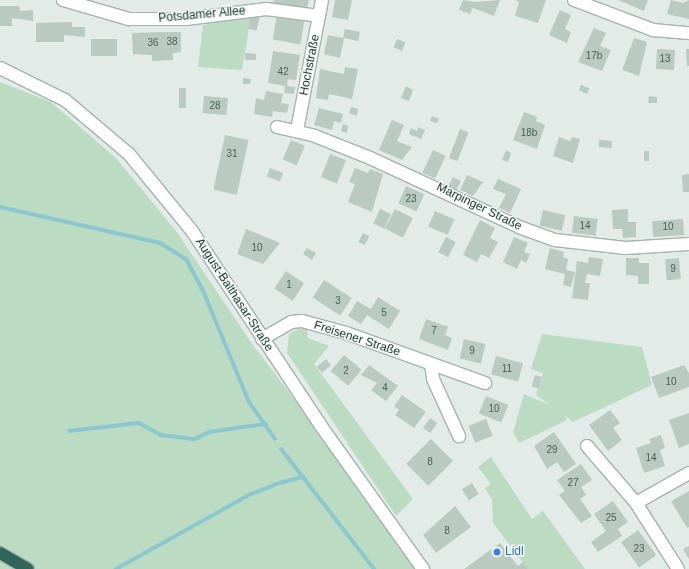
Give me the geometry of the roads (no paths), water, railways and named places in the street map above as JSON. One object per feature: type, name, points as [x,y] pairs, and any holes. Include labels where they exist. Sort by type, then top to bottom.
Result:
[{"type":"highway","points":[[0,553],[28,569]]},
{"type":"street","name":"Potsdamer Allee","points":[[63,0],[129,19],[186,19],[266,10],[319,16]]},
{"type":"street","name":"Hochstraße","points":[[296,130],[322,0]]},
{"type":"street","points":[[574,0],[653,30],[689,33]]},
{"type":"street","name":"August-Balthasar-Straße","points":[[0,68],[65,100],[129,154],[192,231],[262,339],[423,569]]},
{"type":"street","name":"Marpinger Straße","points":[[277,127],[296,130],[420,179],[519,227],[555,240],[626,248],[689,244]]},
{"type":"street","name":"Freisener Straße","points":[[262,339],[291,322],[302,321],[346,333],[485,383]]},
{"type":"street","points":[[431,364],[433,379],[459,436]]},
{"type":"street","points":[[587,446],[636,504],[678,569]]},
{"type":"street","points":[[636,504],[689,473]]},
{"type":"waterway","points":[[0,207],[160,243],[186,259],[204,293],[249,402],[275,439]]},
{"type":"waterway","points":[[69,431],[139,423],[161,435],[195,439],[209,432],[265,424]]},
{"type":"waterway","points":[[281,449],[374,569]]},
{"type":"waterway","points":[[280,483],[303,477]]},
{"type":"waterway","points":[[116,569],[251,494],[277,484]]},
{"type":"place","name":"Lidl","points":[[497,552]]}]
